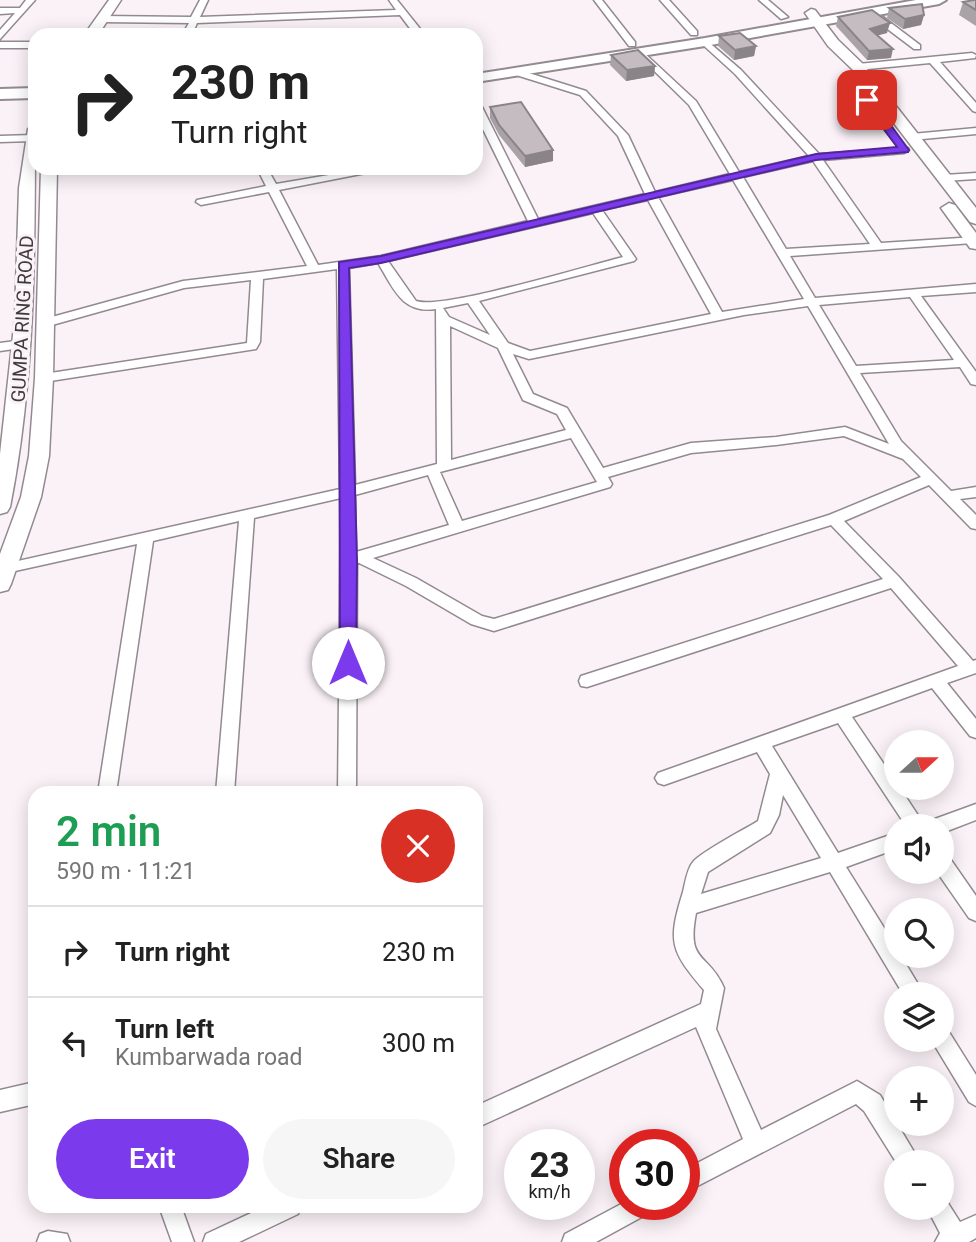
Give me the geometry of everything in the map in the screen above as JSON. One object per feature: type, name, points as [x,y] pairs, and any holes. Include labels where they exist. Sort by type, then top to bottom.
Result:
[{"type":"main road","points":[[483,77],[814,17],[884,0]]},
{"type":"main road","points":[[700,37],[784,18],[870,12],[939,0]]},
{"type":"main road","points":[[483,68],[636,48]]},
{"type":"main road","points":[[0,84],[28,83]]},
{"type":"main road","points":[[0,94],[28,93]]},
{"type":"street","points":[[0,36],[31,0]]},
{"type":"street","points":[[95,28],[115,0]]},
{"type":"street","points":[[192,28],[205,0]]},
{"type":"street","points":[[393,0],[414,28]]},
{"type":"street","points":[[598,0],[636,48],[693,103],[895,444],[976,524]]},
{"type":"street","points":[[664,0],[738,72],[816,157],[877,246]]},
{"type":"street","points":[[763,0],[784,18]]},
{"type":"street","points":[[0,10],[23,10]]},
{"type":"street","points":[[101,19],[197,20],[402,12]]},
{"type":"street","points":[[870,12],[917,47]]},
{"type":"street","points":[[814,17],[833,43],[858,67],[975,242]]},
{"type":"street","points":[[833,43],[839,61],[908,143],[944,178],[976,219]]},
{"type":"street","points":[[0,45],[28,45]]},
{"type":"street","points":[[954,51],[974,57]]},
{"type":"street","points":[[858,67],[974,57]]},
{"type":"street","points":[[933,60],[976,109]]},
{"type":"street","points":[[516,72],[580,91],[588,96],[626,140],[652,197],[718,315]]},
{"type":"street","points":[[483,119],[535,223]]},
{"type":"street","points":[[45,323],[176,287],[381,259],[816,157],[976,131]]},
{"type":"street","points":[[0,139],[28,134]]},
{"type":"street","name":"GUMPA RING ROAD","points":[[0,507],[15,436],[23,344],[29,175]]},
{"type":"street","name":"GUMPA RING ROAD","points":[[3,576],[36,476],[44,378],[49,175]]},
{"type":"street","points":[[265,175],[314,269]]},
{"type":"street","points":[[201,202],[339,175]]},
{"type":"street","points":[[944,178],[976,176]]},
{"type":"street","points":[[441,312],[471,298],[630,259],[596,209]]},
{"type":"street","points":[[782,253],[975,242]]},
{"type":"street","points":[[381,259],[412,303],[441,312],[503,346],[532,354],[718,315],[812,302],[976,288]]},
{"type":"street","points":[[343,265],[347,492],[354,558],[347,786]]},
{"type":"street","points":[[44,378],[251,346],[254,342],[257,275]]},
{"type":"street","points":[[912,293],[976,381]]},
{"type":"street","points":[[354,558],[606,484],[562,411],[528,397],[503,346],[471,298]]},
{"type":"street","points":[[441,312],[438,468],[457,526]]},
{"type":"street","points":[[0,347],[23,344]]},
{"type":"street","points":[[850,370],[964,363]]},
{"type":"street","points":[[600,474],[691,448],[776,441],[845,431],[909,458]]},
{"type":"street","points":[[3,576],[146,536],[347,492],[575,432]]},
{"type":"street","points":[[354,558],[411,582],[477,620],[494,625],[834,519],[930,479]]},
{"type":"street","points":[[948,496],[976,492]]},
{"type":"street","points":[[226,786],[247,514]]},
{"type":"street","points":[[664,778],[973,667],[834,519]]},
{"type":"street","points":[[108,786],[146,536]]},
{"type":"street","points":[[587,681],[894,581]]},
{"type":"street","points":[[936,681],[976,731]]},
{"type":"street","points":[[841,714],[908,814]]},
{"type":"street","points":[[762,745],[907,982]]},
{"type":"street","points":[[756,1143],[707,1033],[714,988],[687,955],[683,946],[688,907],[702,863],[759,831],[767,822],[779,773]]},
{"type":"street","points":[[954,820],[976,812]]},
{"type":"street","points":[[688,907],[884,845]]},
{"type":"street","points":[[954,880],[976,912]]},
{"type":"street","points":[[483,1114],[710,1010]]},
{"type":"street","points":[[950,1052],[976,1095]]},
{"type":"street","points":[[700,1173],[857,1092],[872,1103],[901,1150]]},
{"type":"street","points":[[0,1101],[28,1095]]},
{"type":"street","points":[[173,1213],[183,1242]]},
{"type":"street","points":[[214,1242],[275,1213]]},
{"type":"street","points":[[573,1242],[614,1220]]},
{"type":"street","points":[[947,1220],[959,1235]]},
{"type":"street","points":[[48,1242],[60,1242]]},
{"type":"building","points":[[974,0],[976,10],[963,2]]},
{"type":"building","points":[[922,4],[924,15],[905,19],[889,8]]},
{"type":"building","points":[[872,10],[890,23],[870,29],[893,49],[869,51],[838,17]]},
{"type":"building","points":[[740,33],[756,46],[735,50],[719,36]]},
{"type":"building","points":[[638,50],[655,66],[627,70],[611,55]]},
{"type":"building","points":[[521,102],[553,150],[525,156],[499,125],[490,107]]},
{"type":"route","points":[[348,663],[349,560],[343,265],[381,259],[816,157],[904,150],[867,100]]}]
